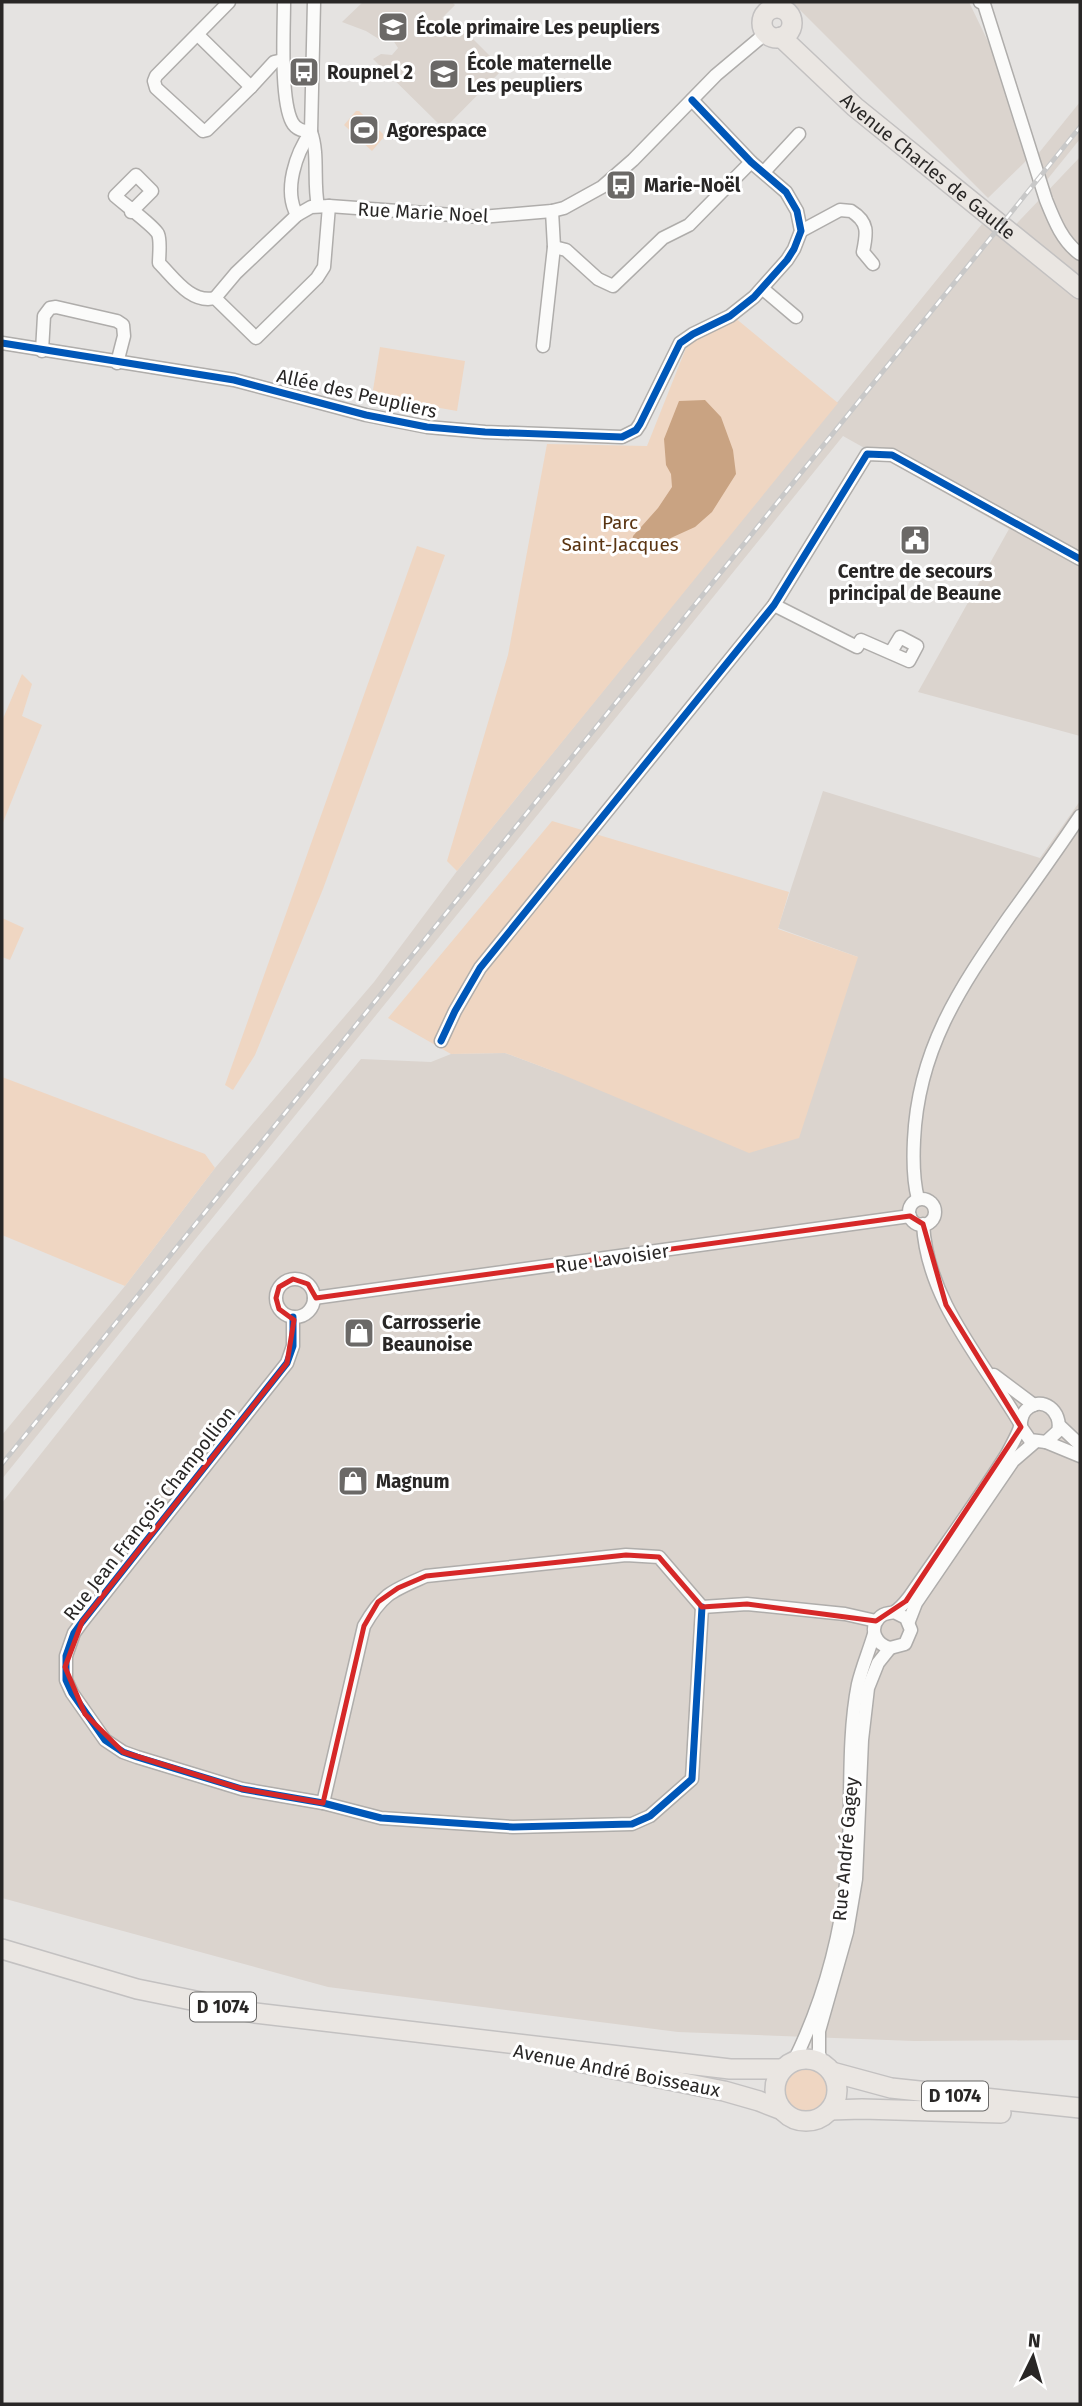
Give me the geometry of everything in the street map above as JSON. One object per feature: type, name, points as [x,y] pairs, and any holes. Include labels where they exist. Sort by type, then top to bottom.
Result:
[{"type":"main road","name":"Avenue Charles de Gaulle","points":[[771,18],[855,107],[1072,278],[1080,289]]},
{"type":"main road","points":[[1072,278],[1080,299]]},
{"type":"main road","name":"Avenue André Boisseaux","points":[[2,1949],[99,1979],[200,2003],[292,2018],[730,2068],[788,2065]]},
{"type":"main road","name":"Avenue André Boisseaux","points":[[450,2038],[724,2091],[782,2110]]},
{"type":"main road","points":[[808,2059],[827,2067],[838,2092],[830,2110],[821,2118],[802,2121],[790,2117],[782,2110],[775,2094],[775,2085],[788,2065],[808,2059]]},
{"type":"main road","name":"D 1074","points":[[827,2067],[902,2090],[1080,2108]]},
{"type":"main road","name":"D 1074","points":[[830,2110],[909,2109],[1080,2116]]},
{"type":"street","points":[[229,2],[156,76],[156,88],[203,131],[274,62],[284,60]]},
{"type":"street","points":[[284,2],[284,60],[288,107],[292,122],[302,131],[311,132]]},
{"type":"street","points":[[215,298],[256,338],[317,278],[324,267],[313,209],[314,141],[311,132],[314,2]]},
{"type":"street","points":[[984,3],[1021,128],[1053,218],[1067,242],[1080,254]]},
{"type":"street","name":"Rue Marie Noel","points":[[313,209],[481,217],[552,211],[576,202],[602,187],[633,160],[771,18]]},
{"type":"street","points":[[198,36],[251,87]]},
{"type":"street","points":[[692,100],[751,162],[793,201],[801,231],[840,210],[851,211],[866,225],[863,252],[873,264]]},
{"type":"street","points":[[311,132],[296,160],[291,198],[313,209]]},
{"type":"street","points":[[764,172],[799,134]]},
{"type":"street","points":[[554,247],[566,250],[597,279],[613,286],[663,238],[689,225],[751,162]]},
{"type":"street","points":[[131,212],[155,229],[160,236],[159,263],[191,295],[206,300],[215,298],[236,273],[313,209]]},
{"type":"street","points":[[543,345],[554,247],[552,211]]},
{"type":"street","name":"Allée des Peupliers","points":[[2,343],[234,380],[366,415],[415,425],[485,432],[615,438],[631,433],[640,424],[680,343],[730,316],[763,289],[794,249],[801,231]]},
{"type":"street","points":[[763,289],[796,317]]},
{"type":"street","points":[[42,351],[44,316],[50,308],[56,307],[108,318],[123,325],[124,336],[117,363]]},
{"type":"street","points":[[441,1041],[480,968],[774,605],[867,454],[892,455],[1080,559]]},
{"type":"street","points":[[774,605],[857,647],[861,640],[891,652]]},
{"type":"street","points":[[918,1199],[913,1153],[916,1114],[926,1067],[941,1025],[967,977],[1080,816]]},
{"type":"street","points":[[918,1199],[930,1202],[935,1209],[931,1221],[915,1223],[910,1216],[911,1204],[918,1199]]},
{"type":"street","name":"Rue Lavoisier","points":[[314,1298],[910,1216]]},
{"type":"street","points":[[923,1224],[929,1260],[941,1294],[958,1328],[1026,1437],[1080,1456]]},
{"type":"street","points":[[293,1279],[303,1281],[312,1288],[314,1298],[308,1312],[293,1317],[283,1313],[276,1303],[276,1292],[283,1283],[293,1279]]},
{"type":"street","name":"Rue Jean François Champollion","points":[[293,1317],[293,1346],[287,1363],[82,1622],[69,1644],[66,1680],[85,1714],[105,1740],[123,1752],[242,1789],[323,1803],[381,1818],[513,1827],[622,1825],[650,1816],[692,1779],[702,1607]]},
{"type":"street","points":[[985,1368],[1034,1405]]},
{"type":"street","points":[[894,1612],[910,1596],[1006,1456],[1026,1411],[1034,1405],[1045,1405],[1054,1409],[1060,1426],[1080,1445]]},
{"type":"street","points":[[909,1621],[916,1603],[1013,1461],[1055,1436],[1060,1426]]},
{"type":"street","points":[[323,1803],[365,1626],[378,1602],[398,1588],[426,1576],[626,1555],[659,1557],[702,1607],[747,1604],[861,1616],[875,1627],[880,1644],[890,1648],[901,1647],[908,1640],[911,1630],[909,1621],[894,1612],[884,1614],[875,1627]]},
{"type":"street","name":"Rue André Gagey","points":[[788,2065],[824,1984],[842,1907],[849,1845],[855,1705],[861,1671],[875,1627]]},
{"type":"street","name":"Rue André Gagey","points":[[827,2067],[819,2054],[819,2031],[847,1932],[856,1879],[862,1740],[868,1688],[878,1663],[890,1648]]},
{"type":"highlighted area","points":[[910,1216],[923,1224],[946,1305],[1021,1427],[906,1601],[876,1621],[747,1604],[702,1607],[659,1557],[626,1555],[426,1576],[398,1588],[378,1602],[364,1626],[323,1803],[242,1789],[123,1752],[85,1714],[65,1667],[82,1622],[287,1363],[294,1320],[279,1309],[276,1298],[279,1287],[293,1279],[308,1284],[316,1298]]},
{"type":"shaded area","name":"École maternelle Les peupliers","points":[[363,2],[452,2],[455,5],[442,18],[456,22],[503,69],[444,129],[373,59],[381,54],[392,55],[398,48],[393,40],[382,41],[366,31],[342,22]]},
{"type":"shaded area","points":[[792,2],[969,2],[994,54],[1031,156],[988,198]]},
{"type":"shaded area","points":[[1080,102],[1080,139],[1046,181],[1038,154]]},
{"type":"shaded area","points":[[1080,157],[1080,736],[918,692],[1009,529],[843,436],[2,1479],[2,1435],[125,1286],[215,1168],[374,982],[457,871],[982,224],[1003,238]]},
{"type":"shaded area","points":[[705,400],[721,417],[733,450],[736,474],[712,512],[695,527],[662,542],[631,546],[633,536],[658,508],[672,487],[671,474],[666,465],[664,439],[679,401]]},
{"type":"shaded area","points":[[823,791],[1040,858],[1080,801],[1080,2040],[914,2041],[678,2032],[328,1987],[2,1898],[2,1503],[200,1253],[361,1059],[431,1062],[451,1054],[505,1053],[556,1072],[858,957],[778,928]]},
{"type":"green space","name":"Agorespace","points":[[356,111],[383,134],[383,138],[372,151],[344,125]]},
{"type":"green space","name":"Parc Saint-Jacques","points":[[734,317],[838,403],[457,871],[447,861],[508,655],[547,444],[647,446],[688,343]]},
{"type":"green space","points":[[380,347],[465,361],[457,411],[372,396]]},
{"type":"green space","points":[[417,546],[445,555],[323,889],[255,1055],[233,1090],[225,1085]]},
{"type":"green space","points":[[22,674],[32,684],[22,716],[42,725],[2,825],[2,721]]},
{"type":"green space","points":[[552,821],[789,892],[778,929],[858,957],[799,1138],[749,1153],[505,1053],[451,1054],[388,1018]]},
{"type":"green space","points":[[2,918],[24,928],[10,960],[2,957]]},
{"type":"green space","points":[[2,1077],[205,1154],[215,1168],[125,1286],[2,1235]]},
{"type":"green space","points":[[806,2068],[815,2069],[822,2074],[827,2081],[827,2099],[822,2106],[815,2111],[806,2112],[797,2111],[790,2106],[785,2099],[784,2090],[785,2081],[790,2074],[797,2069]]},
{"type":"railway","points":[[2,1464],[1080,127]]},
{"type":"cycle path","points":[[2,343],[234,380],[366,415],[427,427],[622,437],[636,430],[640,424],[680,343],[730,316],[754,297],[787,260],[801,231],[797,211],[786,192],[751,162],[692,100]]},
{"type":"cycle path","points":[[441,1041],[480,968],[774,605],[867,454],[892,455],[1080,559]]},
{"type":"cycle path","points":[[293,1317],[293,1346],[287,1363],[74,1633],[66,1656],[66,1680],[105,1740],[123,1752],[242,1789],[323,1803],[381,1818],[513,1827],[632,1824],[650,1816],[692,1779],[702,1607]]},
{"type":"place","name":"École primaire Les peupliers","points":[[393,27]]},
{"type":"place","name":"Roupnel 2","points":[[304,72]]},
{"type":"place","name":"École maternelle Les peupliers","points":[[444,74]]},
{"type":"place","name":"Agorespace","points":[[364,130]]},
{"type":"place","name":"Marie-Noël","points":[[621,185]]},
{"type":"place","name":"Centre de secours principal de Beaune","points":[[915,540]]},
{"type":"place","name":"Carrosserie Beaunoise","points":[[359,1333]]},
{"type":"place","name":"Magnum","points":[[353,1481]]}]
